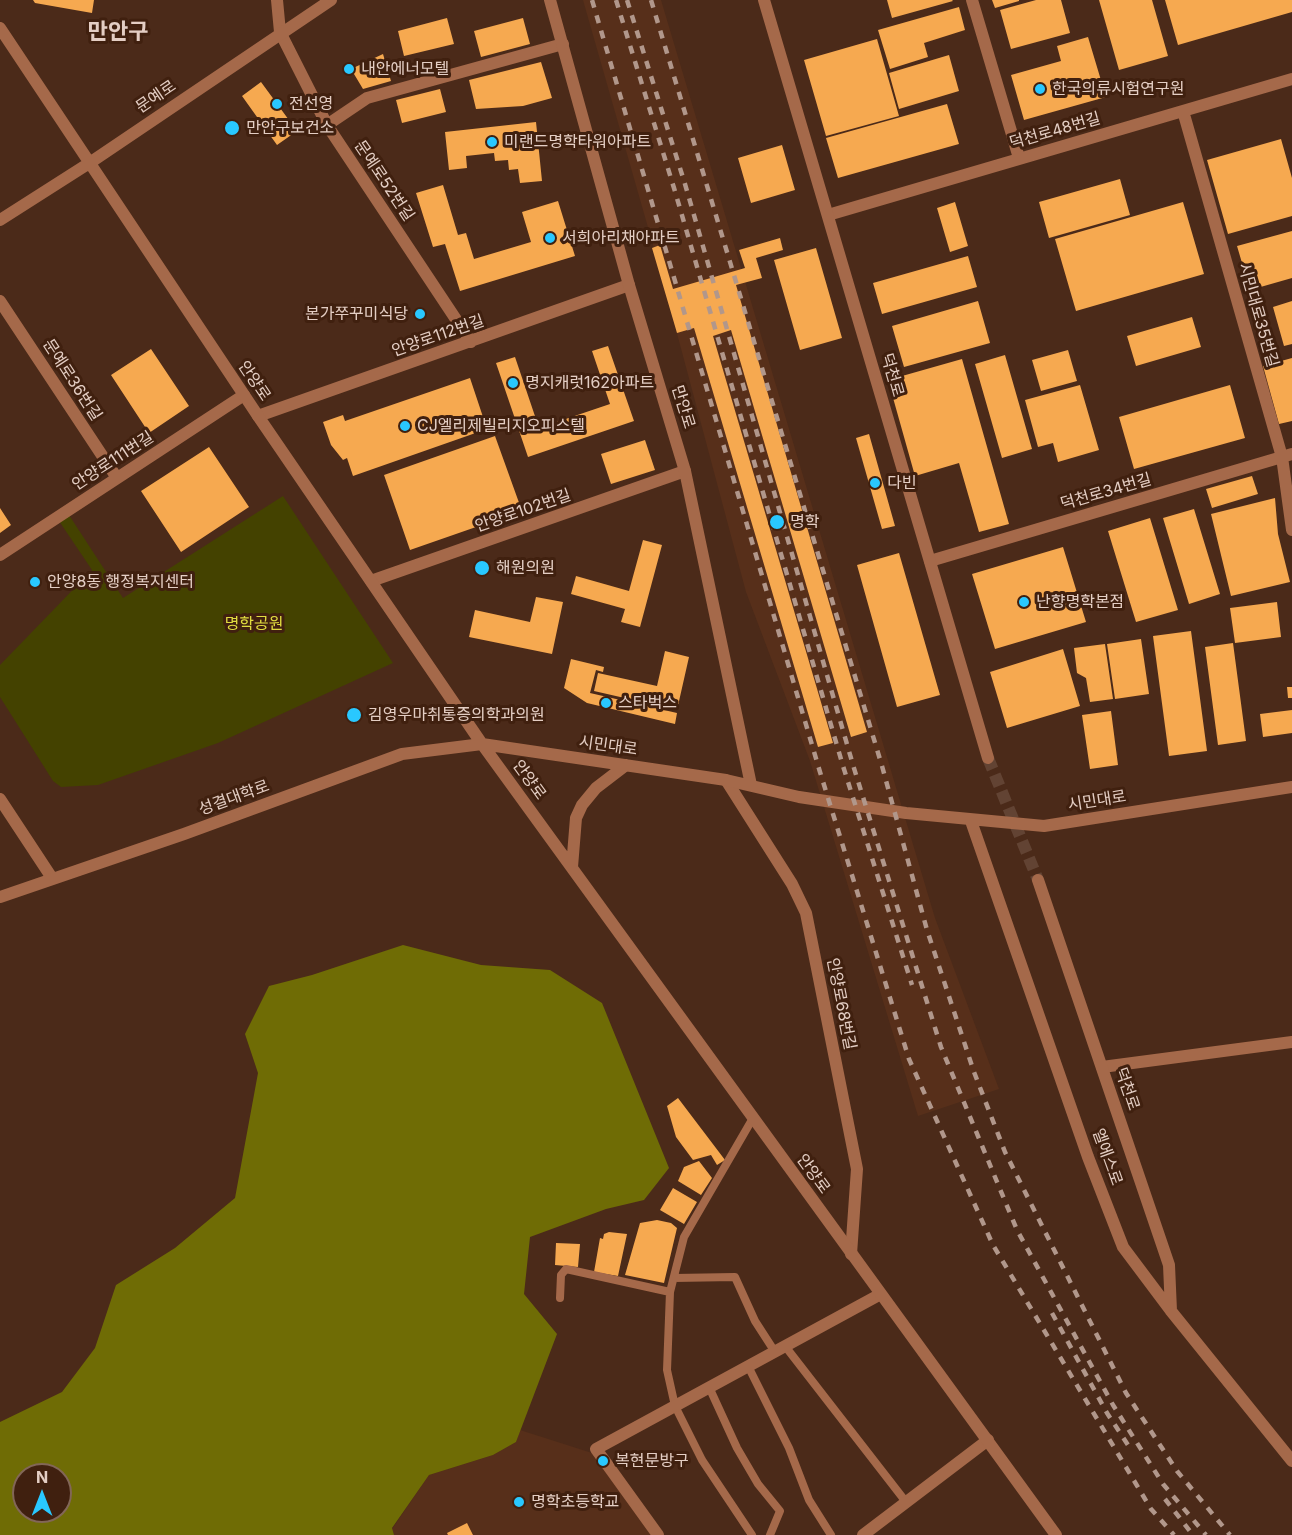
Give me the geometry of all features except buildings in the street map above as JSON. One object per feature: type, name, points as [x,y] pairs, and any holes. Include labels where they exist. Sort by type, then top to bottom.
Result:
[{"type":"street","points":[[277,0],[280,32]]},
{"type":"street","name":"문예로","points":[[0,220],[91,162],[280,32],[331,0]]},
{"type":"street","name":"만안로","points":[[550,0],[629,285],[685,471],[752,785]]},
{"type":"street","name":"덕천로","points":[[764,0],[988,758]]},
{"type":"street","points":[[972,0],[1019,158]]},
{"type":"street","name":"안양로","points":[[0,28],[258,416],[482,744],[879,1295],[1056,1535]]},
{"type":"street","name":"문예로52번길","points":[[280,32],[327,125],[471,342]]},
{"type":"street","points":[[327,125],[367,98],[563,44]]},
{"type":"street","name":"덕천로48번길","points":[[828,215],[1292,79]]},
{"type":"street","name":"시민대로35번길","points":[[1183,111],[1287,456],[1292,530]]},
{"type":"street","name":"안양로112번길","points":[[258,416],[629,285]]},
{"type":"street","name":"문예로36번길","points":[[0,301],[117,478]]},
{"type":"street","name":"안양로111번길","points":[[0,555],[244,395]]},
{"type":"street","name":"덕천로34번길","points":[[930,561],[1287,456]]},
{"type":"street","name":"안양로102번길","points":[[371,581],[685,471]]},
{"type":"street","name":"시민대로","points":[[482,744],[726,780],[799,797],[906,813],[971,821],[1044,826],[1292,787]]},
{"type":"street","name":"성결대학로","points":[[0,897],[184,834],[402,754],[482,744]]},
{"type":"street","points":[[572,867],[576,818],[582,805],[596,788],[626,765]]},
{"type":"street","name":"안양로68번길","points":[[726,780],[792,884],[806,913],[856,1169],[851,1254]]},
{"type":"street","points":[[0,799],[52,878]]},
{"type":"street","name":"엘에스로","points":[[971,821],[1088,1157],[1123,1247],[1171,1311],[1292,1461]]},
{"type":"street","name":"덕천로","points":[[1038,880],[1169,1265],[1171,1311]]},
{"type":"street","points":[[1102,1067],[1292,1042]]},
{"type":"street","points":[[658,1535],[596,1449],[879,1295]]},
{"type":"street","points":[[863,1535],[988,1440]]},
{"type":"lane","points":[[752,1535],[702,1460],[675,1406],[667,1370],[670,1292],[684,1237],[753,1118]]},
{"type":"lane","points":[[560,1298],[561,1275],[566,1269],[670,1292]]},
{"type":"lane","points":[[674,1278],[735,1277],[755,1321],[906,1502]]},
{"type":"lane","points":[[748,1366],[789,1448],[809,1500],[831,1535]]},
{"type":"lane","points":[[709,1387],[737,1448],[758,1484],[780,1511],[770,1535]]},
{"type":"shaded area","points":[[583,0],[661,0],[935,918],[999,1089],[918,1116],[810,761],[746,592],[659,266]]},
{"type":"shaded area","points":[[403,945],[481,965],[550,970],[602,1003],[669,1168],[644,1200],[606,1209],[530,1237],[524,1294],[557,1334],[516,1442],[493,1455],[429,1475],[392,1528],[394,1535],[0,1535],[0,1422],[62,1392],[95,1348],[116,1285],[175,1248],[235,1198],[258,1073],[245,1034],[269,986],[312,975]]},
{"type":"shaded area","name":"명학초등학교","points":[[520,1430],[592,1453],[652,1535],[394,1535],[392,1529],[429,1475],[493,1455],[516,1442]]},
{"type":"green space","name":"명학공원","points":[[283,496],[393,663],[218,743],[98,785],[61,787],[53,781],[0,697],[0,665],[92,570],[59,521],[69,515],[123,598]]},
{"type":"tunnel","points":[[988,758],[1038,880]]},
{"type":"railway","points":[[592,0],[820,772],[909,1059],[993,1245],[1151,1509],[1174,1535]]},
{"type":"railway","points":[[616,0],[674,188],[843,766],[912,985]]},
{"type":"railway","points":[[627,0],[685,184],[853,765],[941,1047],[1017,1230],[1113,1405],[1163,1484],[1206,1535]]},
{"type":"railway","points":[[651,0],[882,766],[927,930],[974,1072],[1005,1152],[1126,1393],[1177,1471],[1230,1535]]},
{"type":"railway","points":[[1052,1313],[1107,1413],[1130,1448]]},
{"type":"railway","points":[[1165,1499],[1193,1535]]},
{"type":"place","name":"내안에너모텔","points":[[349,69]]},
{"type":"place","name":"한국의류시험연구원","points":[[1040,89]]},
{"type":"place","name":"전선영","points":[[277,104]]},
{"type":"place","name":"만안구보건소","points":[[232,128]]},
{"type":"place","name":"미랜드명학타워아파트","points":[[492,142]]},
{"type":"place","name":"서희아리채아파트","points":[[550,238]]},
{"type":"place","name":"본가쭈꾸미식당","points":[[420,314]]},
{"type":"place","name":"명지캐럿162아파트","points":[[513,383]]},
{"type":"place","name":"CJ엘리제빌리지오피스텔","points":[[405,426]]},
{"type":"place","name":"다빈","points":[[875,483]]},
{"type":"place","name":"명학","points":[[777,522]]},
{"type":"place","name":"해원의원","points":[[482,568]]},
{"type":"place","name":"안양8동 행정복지센터","points":[[35,582]]},
{"type":"place","name":"난향명학본점","points":[[1024,602]]},
{"type":"place","name":"스타벅스","points":[[606,703]]},
{"type":"place","name":"김영우마취통증의학과의원","points":[[354,715]]},
{"type":"place","name":"복현문방구","points":[[603,1461]]},
{"type":"place","name":"명학초등학교","points":[[519,1502]]},
{"type":"district","name":"만안구","points":[[118,32]]}]
